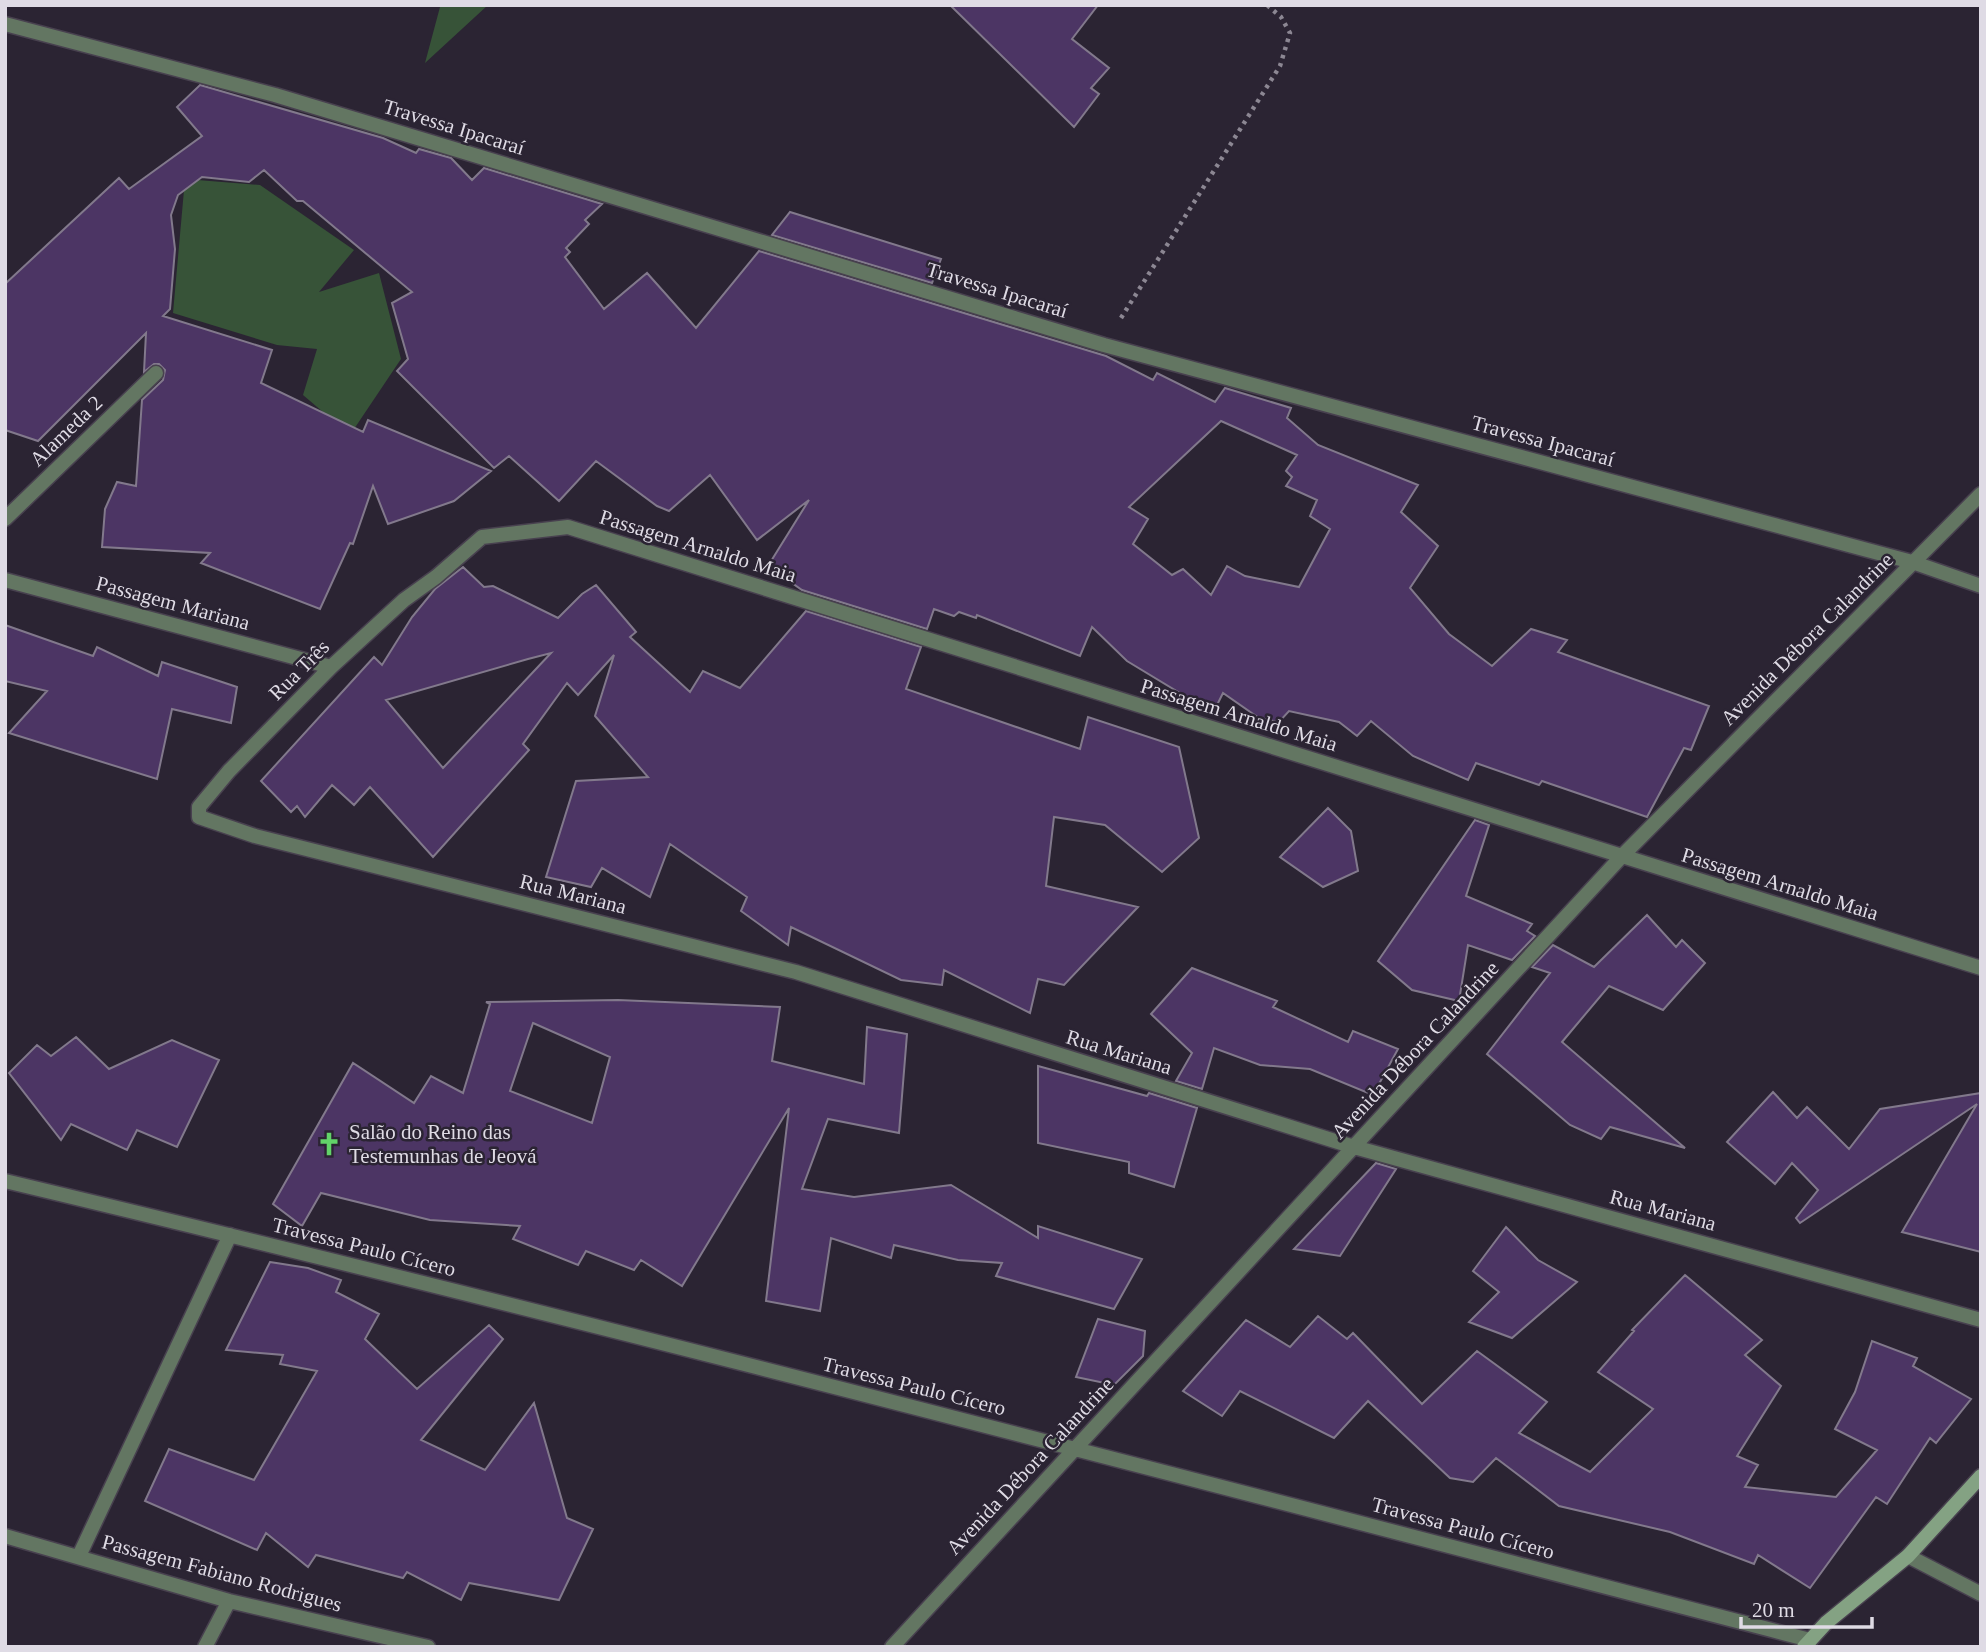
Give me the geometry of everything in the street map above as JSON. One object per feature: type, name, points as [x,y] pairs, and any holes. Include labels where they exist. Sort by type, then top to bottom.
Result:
[{"type":"street","name":"Travessa Ipacaraí","points":[[5,24],[275,95],[1104,345],[1912,562],[1981,586]]},
{"type":"street","name":"Alameda 2","points":[[5,519],[156,373]]},
{"type":"street","name":"Avenida Débora Calandrine","points":[[892,1647],[1622,856],[1981,494]]},
{"type":"street","name":"Passagem Arnaldo Maia","points":[[482,537],[568,527],[1981,968]]},
{"type":"street","name":"Rua Três","points":[[243,832],[199,817],[199,807],[229,771],[331,667],[404,600],[436,577],[482,537]]},
{"type":"street","name":"Passagem Mariana","points":[[5,580],[331,667]]},
{"type":"street","name":"Rua Mariana","points":[[243,832],[796,972],[1354,1147],[1981,1320]]},
{"type":"street","name":"Travessa Paulo Cícero","points":[[5,1181],[230,1235],[1073,1448],[1807,1643]]},
{"type":"street","points":[[79,1556],[230,1235]]},
{"type":"street","points":[[1807,1643],[1826,1623],[1908,1556],[1981,1476]]},
{"type":"street","name":"Passagem Fabiano Rodrigues","points":[[5,1536],[229,1601],[428,1647]]},
{"type":"street","points":[[1908,1556],[1981,1594]]},
{"type":"street","points":[[205,1647],[229,1601]]},
{"type":"path","points":[[1104,345],[1280,66],[1290,33],[1280,17],[1267,5]]},
{"type":"green space","points":[[439,5],[488,5],[425,63],[440,7]]},
{"type":"green space","points":[[185,179],[260,185],[354,250],[319,292],[379,273],[401,359],[350,435],[303,395],[317,349],[277,345],[173,313]]},
{"type":"building","points":[[950,5],[1098,5],[1072,39],[1109,68],[1091,88],[1099,94],[1074,127]]},
{"type":"building","points":[[200,85],[383,138],[416,153],[419,149],[451,158],[472,180],[484,168],[602,204],[585,220],[589,224],[566,248],[570,252],[565,257],[604,309],[647,273],[696,328],[759,251],[1106,356],[1153,380],[1157,373],[1215,402],[1225,388],[1291,408],[1287,418],[1318,445],[1418,485],[1401,512],[1438,546],[1410,588],[1449,634],[1492,666],[1531,629],[1567,640],[1558,652],[1709,706],[1691,750],[1684,748],[1647,817],[1542,781],[1539,785],[1476,763],[1468,780],[1413,756],[1371,721],[1357,736],[1339,722],[1289,711],[1279,722],[1259,718],[1223,693],[1213,713],[1127,661],[1092,627],[1080,656],[977,615],[976,618],[959,612],[954,616],[934,609],[927,629],[802,590],[768,566],[809,500],[757,540],[710,475],[669,511],[657,506],[596,461],[559,501],[509,456],[494,468],[397,371],[408,359],[392,303],[412,292],[303,201],[297,201],[264,170],[249,182],[202,177],[178,195],[171,215],[175,249],[170,309],[163,316],[272,350],[261,383],[363,432],[368,420],[491,471],[454,501],[388,524],[373,486],[353,544],[350,543],[320,609],[201,563],[210,553],[102,547],[105,509],[117,482],[136,486],[142,400],[163,380],[165,370],[159,364],[154,364],[144,372],[146,333],[38,441],[5,430],[5,284],[119,178],[129,189],[202,136],[177,107]],"holes":[[[1221,421],[1297,455],[1286,471],[1292,477],[1286,486],[1317,500],[1310,516],[1330,529],[1299,587],[1245,576],[1227,566],[1211,595],[1183,569],[1172,575],[1133,544],[1148,519],[1129,507]]]},
{"type":"building","points":[[790,212],[941,259],[932,283],[772,235]]},
{"type":"building","points":[[463,567],[484,587],[493,586],[558,618],[582,594],[596,585],[636,632],[630,637],[690,692],[703,671],[740,688],[806,611],[921,647],[906,689],[1080,749],[1088,717],[1179,747],[1199,838],[1162,872],[1105,825],[1054,817],[1046,886],[1138,907],[1064,985],[1038,979],[1030,1013],[944,970],[942,985],[901,980],[791,927],[788,945],[741,911],[747,897],[670,844],[650,897],[602,868],[591,887],[546,877],[576,781],[648,777],[595,716],[614,655],[578,695],[567,683],[523,744],[529,750],[433,857],[370,787],[354,805],[332,785],[305,817],[297,806],[291,812],[261,781],[374,657],[382,665],[412,617],[435,589]],"holes":[[[551,653],[443,768],[386,700]]]},
{"type":"building","points":[[5,625],[93,656],[97,647],[158,676],[162,662],[237,687],[231,723],[172,709],[157,779],[9,733],[47,691],[5,681]]},
{"type":"building","points":[[1328,808],[1351,831],[1358,871],[1323,887],[1280,857]]},
{"type":"building","points":[[1475,820],[1489,825],[1466,896],[1532,924],[1527,931],[1535,936],[1512,960],[1468,945],[1459,1001],[1412,990],[1378,961]]},
{"type":"building","points":[[1647,915],[1676,947],[1682,940],[1705,963],[1663,1010],[1609,986],[1562,1042],[1685,1148],[1610,1127],[1601,1139],[1570,1125],[1487,1054],[1550,973],[1532,967],[1553,945],[1594,967]]},
{"type":"building","points":[[1192,968],[1277,1001],[1273,1007],[1348,1042],[1353,1031],[1398,1049],[1373,1095],[1310,1069],[1260,1065],[1214,1048],[1202,1089],[1176,1081],[1192,1053],[1151,1014]]},
{"type":"building","points":[[618,1000],[780,1007],[772,1061],[864,1084],[867,1027],[907,1034],[899,1133],[828,1119],[802,1189],[854,1197],[951,1185],[1038,1238],[1038,1226],[1142,1259],[1114,1309],[996,1276],[1002,1263],[958,1260],[894,1245],[891,1258],[831,1238],[820,1311],[766,1301],[789,1108],[682,1286],[641,1260],[634,1270],[586,1251],[578,1265],[513,1239],[520,1226],[430,1220],[321,1193],[302,1226],[273,1204],[353,1063],[414,1103],[431,1076],[463,1093],[490,1004],[486,1002]],"holes":[[[533,1023],[610,1057],[592,1123],[510,1091]]]},
{"type":"building","points":[[76,1037],[109,1069],[172,1040],[219,1060],[177,1147],[137,1130],[127,1150],[71,1124],[61,1140],[9,1073],[37,1045],[51,1056]]},
{"type":"building","points":[[1038,1066],[1147,1096],[1149,1093],[1197,1108],[1174,1187],[1129,1173],[1129,1162],[1038,1143]]},
{"type":"building","points":[[1773,1092],[1797,1118],[1807,1107],[1849,1149],[1880,1109],[1981,1093],[1981,1252],[1902,1232],[1977,1104],[1800,1223],[1796,1218],[1818,1190],[1792,1163],[1775,1184],[1727,1142]]},
{"type":"building","points":[[1376,1163],[1396,1169],[1340,1256],[1294,1249]]},
{"type":"building","points":[[1506,1227],[1538,1260],[1577,1282],[1512,1338],[1469,1322],[1499,1292],[1473,1271]]},
{"type":"building","points":[[270,1262],[308,1268],[341,1280],[336,1292],[379,1314],[365,1339],[417,1389],[489,1325],[503,1339],[421,1440],[485,1470],[534,1403],[567,1518],[593,1529],[559,1600],[469,1583],[461,1600],[407,1572],[403,1578],[316,1555],[308,1567],[266,1533],[257,1550],[145,1501],[169,1449],[254,1480],[317,1371],[280,1364],[283,1355],[226,1350]]},
{"type":"building","points":[[1685,1275],[1762,1340],[1745,1355],[1781,1386],[1737,1456],[1758,1465],[1745,1487],[1836,1497],[1877,1450],[1835,1429],[1855,1392],[1872,1341],[1917,1358],[1913,1366],[1971,1399],[1936,1443],[1930,1438],[1887,1504],[1876,1497],[1810,1588],[1758,1555],[1754,1564],[1670,1532],[1559,1506],[1496,1458],[1473,1482],[1450,1478],[1368,1401],[1334,1438],[1240,1391],[1222,1416],[1183,1391],[1246,1320],[1290,1347],[1318,1316],[1347,1339],[1353,1333],[1422,1404],[1477,1351],[1547,1402],[1519,1433],[1590,1472],[1653,1409],[1598,1372],[1634,1331],[1632,1330]]},
{"type":"building","points":[[1098,1319],[1145,1331],[1143,1356],[1114,1385],[1076,1377]]},
{"type":"place","name":"Salão do Reino das Testemunhas de Jeová","points":[[329,1144]]}]
